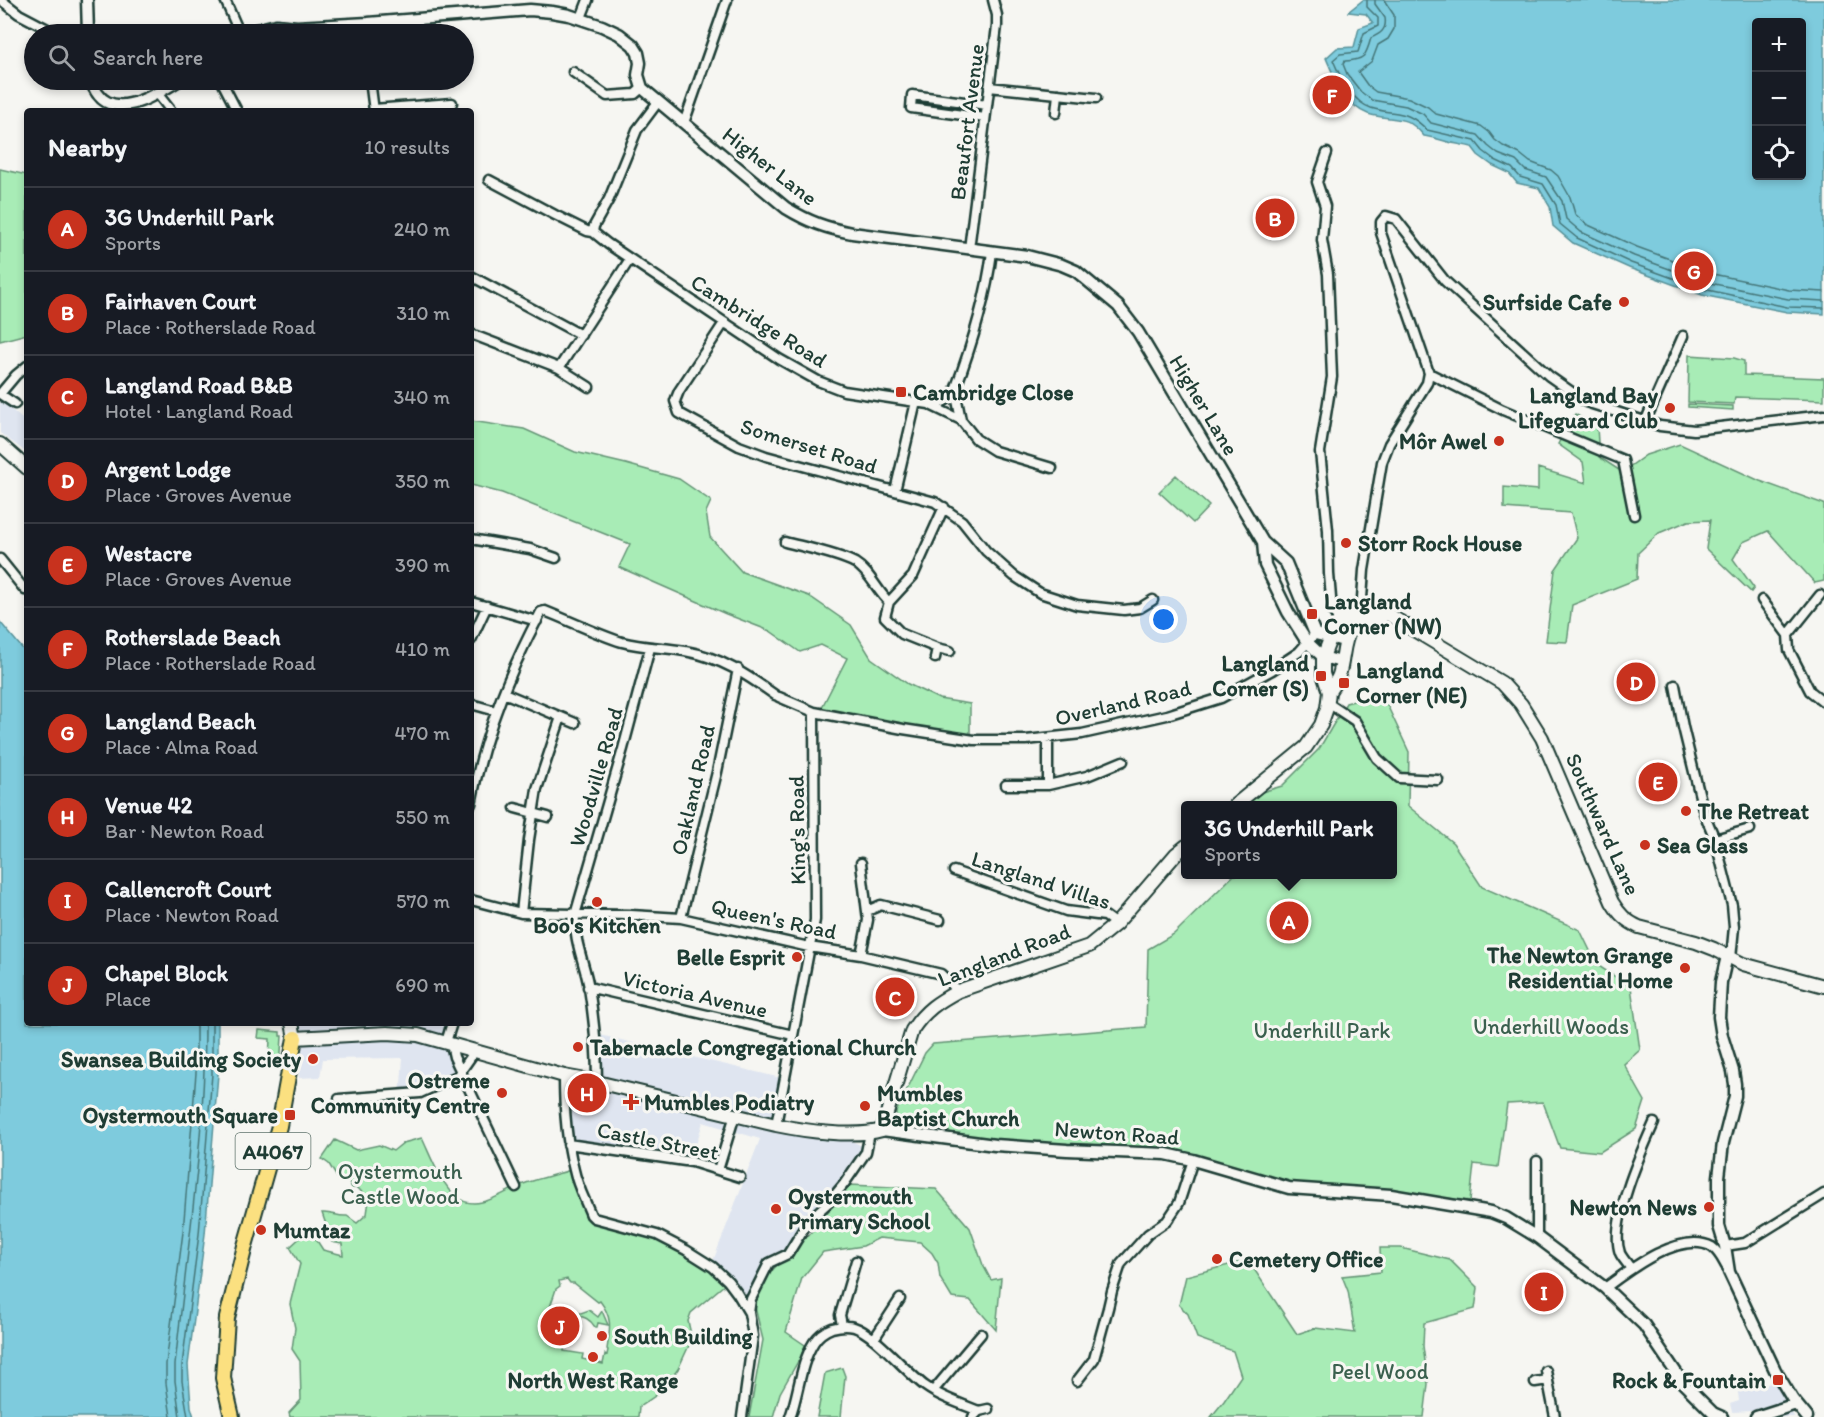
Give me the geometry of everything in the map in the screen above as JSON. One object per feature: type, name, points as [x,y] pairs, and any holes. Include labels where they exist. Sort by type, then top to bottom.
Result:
[{"type":"main road","points":[[0,444],[24,465]]},
{"type":"main road","points":[[1329,697],[1323,674],[1323,657],[1330,639],[1339,620],[1366,616]]},
{"type":"main road","points":[[1240,801],[1306,747],[1321,725],[1329,697],[1338,677],[1344,641],[1348,633],[1366,616]]},
{"type":"main road","name":"Southward Lane","points":[[1366,616],[1413,631],[1502,683],[1521,704],[1542,738],[1612,902],[1628,922],[1696,942],[1743,964],[1824,986]]},
{"type":"main road","name":"Langland Road","points":[[876,1132],[912,1030],[929,1008],[958,991],[1089,946],[1116,924],[1181,850]]},
{"type":"main road","points":[[293,1026],[295,1038]]},
{"type":"main road","name":"Newton Road","points":[[295,1038],[387,1033],[418,1035],[564,1077],[597,1082],[776,1125],[797,1129],[876,1132]]},
{"type":"main road","name":"A4067","points":[[232,1417],[223,1378],[227,1318],[279,1126],[295,1038]]},
{"type":"street","points":[[1,0],[19,14],[38,24]]},
{"type":"street","points":[[87,0],[88,24]]},
{"type":"street","points":[[225,0],[236,24]]},
{"type":"street","points":[[581,18],[588,0]]},
{"type":"street","points":[[684,123],[726,0]]},
{"type":"street","name":"Beaufort Avenue","points":[[969,249],[997,15],[993,0]]},
{"type":"street","points":[[350,24],[530,10],[569,15],[620,34],[633,45],[638,53],[640,63],[638,75],[642,88],[635,94],[607,96],[573,72]]},
{"type":"street","points":[[989,87],[1096,98]]},
{"type":"street","name":"Higher Lane","points":[[642,88],[786,208],[807,221],[852,233],[1027,256],[1076,271],[1118,306],[1138,332],[1263,542],[1286,563],[1311,638]]},
{"type":"street","points":[[95,90],[101,98],[119,108],[133,105],[162,90]]},
{"type":"street","points":[[226,90],[235,108]]},
{"type":"street","points":[[371,90],[374,108]]},
{"type":"street","points":[[157,93],[169,108]]},
{"type":"street","points":[[1056,113],[1058,94]]},
{"type":"street","points":[[985,118],[911,108],[912,95],[987,105]]},
{"type":"street","points":[[593,232],[637,130],[658,102]]},
{"type":"street","points":[[396,108],[452,103]]},
{"type":"street","points":[[1327,153],[1317,182],[1325,206],[1322,240],[1328,274],[1332,377],[1320,452],[1328,530],[1332,610],[1339,620],[1356,626]]},
{"type":"street","name":"Cambridge Road","points":[[489,180],[576,226],[593,232],[778,359],[818,381],[844,391],[928,404]]},
{"type":"street","points":[[1366,616],[1362,598],[1364,570],[1382,462],[1389,444],[1427,383],[1429,373],[1381,233],[1381,222],[1386,216],[1396,219],[1445,281],[1549,376],[1586,402],[1660,426],[1694,430],[1824,415]]},
{"type":"street","points":[[928,404],[939,404],[949,400],[955,390],[982,308],[992,252]]},
{"type":"street","points":[[559,368],[630,259]]},
{"type":"street","points":[[474,278],[581,335]]},
{"type":"street","name":"Somerset Road","points":[[724,323],[680,391],[675,401],[679,413],[739,446],[765,456],[935,502],[944,507]]},
{"type":"street","points":[[474,335],[559,368],[589,387]]},
{"type":"street","points":[[1645,422],[1683,336]]},
{"type":"street","points":[[15,404],[0,394],[24,368]]},
{"type":"street","points":[[1429,373],[1503,410],[1623,460],[1634,515]]},
{"type":"street","points":[[955,390],[961,420]]},
{"type":"street","name":"Somerset Road","points":[[895,491],[916,402]]},
{"type":"street","points":[[928,404],[961,420],[976,439],[995,450],[1052,468]]},
{"type":"street","points":[[950,651],[902,634],[885,618],[890,602],[913,576],[944,507],[962,521],[1003,567],[1040,593],[1077,605],[1124,610],[1140,608],[1153,600]]},
{"type":"street","points":[[474,540],[530,549],[556,558]]},
{"type":"street","points":[[785,542],[856,563],[890,602]]},
{"type":"street","name":"Higher Lane","points":[[1263,542],[1265,565],[1288,612],[1311,638],[1323,657],[1341,662]]},
{"type":"street","points":[[0,559],[24,587]]},
{"type":"street","points":[[1788,635],[1820,595]]},
{"type":"street","points":[[1762,600],[1788,635],[1789,650],[1810,691],[1824,702]]},
{"type":"street","name":"Overland Road","points":[[474,603],[537,621],[541,612],[545,611],[621,641],[719,660],[738,669],[777,696],[814,712],[974,740],[1006,741],[1082,735],[1221,698],[1299,652],[1311,638]]},
{"type":"street","points":[[474,634],[487,606]]},
{"type":"street","points":[[474,781],[496,711],[537,621]]},
{"type":"street","points":[[1311,638],[1344,641]]},
{"type":"street","name":"Woodville Road","points":[[574,915],[650,648]]},
{"type":"street","points":[[935,658],[937,648]]},
{"type":"street","name":"Oakland Road","points":[[681,918],[717,772],[738,669]]},
{"type":"street","points":[[1675,685],[1704,813],[1715,839],[1732,905],[1734,927],[1729,957],[1721,982],[1719,1017],[1735,1084],[1735,1096],[1723,1143],[1719,1178],[1718,1214],[1729,1272]]},
{"type":"street","points":[[504,693],[575,723]]},
{"type":"street","points":[[1329,697],[1355,721],[1377,758],[1398,778],[1438,780]]},
{"type":"street","points":[[474,705],[496,711]]},
{"type":"street","name":"King's Road","points":[[776,1125],[815,920],[814,712]]},
{"type":"street","points":[[521,913],[533,813],[544,765],[561,717]]},
{"type":"street","points":[[1048,738],[1048,785]]},
{"type":"street","points":[[1006,785],[1048,785],[1087,776],[1122,761]]},
{"type":"street","points":[[515,808],[548,817]]},
{"type":"street","points":[[1715,839],[1750,829]]},
{"type":"street","points":[[861,863],[868,920],[861,956]]},
{"type":"street","name":"Langland Villas","points":[[954,871],[1066,911],[1105,916],[1116,924]]},
{"type":"street","name":"Queen's Road","points":[[474,901],[521,913],[681,918],[941,974],[958,991]]},
{"type":"street","points":[[867,911],[881,905],[940,920]]},
{"type":"street","points":[[574,915],[574,927],[588,987],[597,1082]]},
{"type":"street","name":"Victoria Avenue","points":[[588,987],[793,1035]]},
{"type":"street","points":[[452,1026],[449,1043],[454,1057],[516,1188]]},
{"type":"street","points":[[339,1099],[420,1093],[461,1072],[476,1051]]},
{"type":"street","points":[[564,1077],[568,1144],[574,1173],[591,1215],[594,1218],[657,1234],[698,1257],[728,1281],[749,1313]]},
{"type":"street","points":[[718,1170],[735,1115]]},
{"type":"street","points":[[1631,1269],[1620,1253],[1618,1233],[1621,1213],[1654,1123]]},
{"type":"street","points":[[742,1417],[753,1336],[749,1313],[751,1299],[769,1263],[788,1254],[809,1220],[844,1184],[866,1152],[876,1132]]},
{"type":"street","name":"Newton Road","points":[[876,1132],[1057,1150],[1166,1154],[1289,1188],[1390,1195],[1491,1212],[1506,1218],[1537,1237],[1605,1288],[1644,1325],[1683,1383],[1713,1413],[1722,1417]]},
{"type":"street","name":"Castle Street","points":[[568,1144],[661,1156],[692,1162],[740,1177]]},
{"type":"street","points":[[1077,1381],[1094,1359],[1121,1264],[1148,1234],[1167,1221],[1179,1203],[1193,1160]]},
{"type":"street","points":[[1537,1161],[1537,1237]]},
{"type":"street","points":[[1725,1246],[1744,1243],[1824,1194]]},
{"type":"street","points":[[1605,1288],[1631,1269],[1681,1244],[1695,1243],[1712,1248],[1720,1254],[1775,1370],[1807,1417]]},
{"type":"street","points":[[842,1326],[840,1315],[856,1261]]},
{"type":"street","points":[[874,1340],[900,1299]]},
{"type":"street","points":[[790,1417],[807,1358],[814,1343],[824,1331],[842,1326],[853,1326],[874,1340],[903,1368],[933,1391],[976,1414],[988,1409]]},
{"type":"street","points":[[933,1391],[981,1334]]},
{"type":"street","points":[[1534,1382],[1547,1376],[1555,1417]]},
{"type":"street","points":[[1756,1417],[1796,1404]]},
{"type":"shaded area","points":[[0,400],[24,420],[24,451],[0,433]]},
{"type":"shaded area","points":[[296,1026],[448,1026],[443,1047],[455,1063],[460,1078],[400,1097],[403,1058],[323,1059],[320,1077],[299,1078]]},
{"type":"shaded area","points":[[600,1035],[781,1078],[773,1118],[768,1119],[765,1128],[805,1138],[852,1141],[862,1146],[862,1150],[832,1195],[786,1252],[768,1259],[763,1265],[754,1288],[747,1296],[713,1261],[760,1139],[703,1122],[692,1158],[573,1141],[571,1073],[593,1072],[603,1075]]},
{"type":"shaded area","points":[[1777,1380],[1794,1417],[1775,1417],[1766,1406],[1752,1411],[1732,1412],[1730,1404],[1739,1401],[1738,1392],[1758,1388]]},
{"type":"green space","points":[[0,169],[24,174],[24,335],[0,341]]},
{"type":"green space","points":[[1689,355],[1734,358],[1744,361],[1744,375],[1824,378],[1824,400],[1735,397],[1734,404],[1688,402]]},
{"type":"green space","points":[[1688,404],[1733,406],[1733,410],[1688,407]]},
{"type":"green space","points":[[1575,414],[1597,427],[1599,457],[1622,472],[1646,455],[1680,444],[1760,481],[1824,504],[1824,581],[1815,583],[1768,531],[1743,542],[1733,559],[1754,588],[1751,592],[1706,549],[1710,520],[1688,521],[1659,533],[1638,553],[1637,579],[1572,605],[1567,642],[1546,641],[1555,570],[1577,538],[1571,513],[1504,508],[1504,487],[1538,490],[1538,468],[1586,483],[1583,462],[1558,444]]},
{"type":"green space","points":[[474,421],[524,429],[575,452],[679,479],[711,501],[706,512],[710,537],[742,572],[809,596],[851,625],[871,658],[908,684],[939,699],[970,704],[970,736],[821,709],[847,658],[821,645],[800,652],[770,631],[619,567],[630,544],[502,493],[474,486]]},
{"type":"green space","points":[[1176,475],[1209,506],[1193,523],[1159,492]]},
{"type":"green space","name":"Underhill Park","points":[[1382,694],[1409,752],[1408,806],[1453,843],[1482,887],[1580,930],[1597,965],[1631,987],[1640,1050],[1624,1064],[1645,1101],[1636,1129],[1600,1152],[1560,1148],[1543,1102],[1507,1104],[1498,1167],[1474,1164],[1470,1201],[1367,1188],[1310,1186],[1272,1179],[1193,1157],[1008,1142],[912,1129],[899,1121],[896,1112],[925,1053],[933,1044],[1146,1027],[1148,949],[1174,934],[1230,879],[1397,879],[1397,801],[1248,801],[1255,794],[1282,786],[1319,749],[1346,703]]},
{"type":"green space","points":[[259,1030],[280,1032],[282,1036],[280,1068],[256,1064],[257,1059],[269,1059],[270,1039],[258,1038]]},
{"type":"green space","name":"Oystermouth Castle Wood","points":[[422,1138],[446,1185],[465,1202],[483,1202],[529,1182],[574,1169],[591,1215],[683,1251],[710,1270],[724,1285],[691,1313],[688,1321],[692,1339],[678,1369],[661,1392],[639,1407],[638,1417],[290,1417],[289,1413],[301,1400],[300,1361],[292,1349],[295,1328],[290,1304],[300,1264],[290,1247],[302,1236],[314,1236],[323,1250],[343,1255],[342,1244],[332,1242],[322,1213],[347,1216],[357,1223],[367,1214],[369,1200],[358,1188],[352,1188],[348,1180],[338,1179],[329,1164],[322,1159],[335,1140],[356,1150],[379,1145],[393,1151],[403,1143]],"holes":[[[567,1279],[570,1283],[574,1283],[598,1302],[600,1301],[607,1313],[610,1324],[608,1350],[603,1364],[582,1359],[583,1354],[564,1351],[566,1332],[561,1331],[557,1334],[558,1330],[554,1329],[553,1333],[549,1332],[551,1315],[548,1313],[556,1289],[560,1286],[559,1281]]]},
{"type":"green space","points":[[850,1185],[936,1189],[970,1228],[983,1265],[991,1280],[1001,1278],[996,1330],[970,1300],[952,1298],[940,1278],[938,1263],[932,1253],[920,1242],[879,1238],[863,1246],[823,1252],[802,1278],[786,1332],[805,1345],[801,1356],[780,1393],[773,1417],[749,1417],[763,1340],[754,1303],[758,1292],[769,1274],[777,1265],[791,1256],[799,1243],[807,1237]]},
{"type":"green space","name":"Peel Wood","points":[[1380,1248],[1401,1248],[1450,1260],[1478,1288],[1475,1309],[1424,1323],[1423,1346],[1428,1384],[1424,1417],[1211,1417],[1241,1376],[1233,1351],[1197,1338],[1188,1314],[1179,1305],[1186,1276],[1248,1260],[1297,1334],[1315,1328],[1355,1333],[1348,1291],[1342,1276],[1381,1272]]},
{"type":"green space","points":[[589,1310],[598,1317],[602,1311],[608,1325],[598,1323],[595,1327],[587,1319],[575,1315]]},
{"type":"green space","points":[[842,1368],[845,1376],[841,1417],[817,1417],[825,1373]]},
{"type":"water","points":[[1363,0],[1824,0],[1824,314],[1787,312],[1702,295],[1629,268],[1573,243],[1553,226],[1550,207],[1539,188],[1517,183],[1509,173],[1492,165],[1478,155],[1472,147],[1424,136],[1417,128],[1405,121],[1368,114],[1360,110],[1347,98],[1326,58],[1337,48],[1354,47],[1359,28],[1373,23],[1366,14],[1348,12]]},
{"type":"water","points":[[0,622],[24,650],[24,1026],[218,1026],[218,1074],[205,1234],[188,1365],[191,1407],[194,1417],[0,1417]]},
{"type":"place","name":"Rotherslade Beach","points":[[1332,95]]},
{"type":"place","name":"Fairhaven Court","points":[[1275,218]]},
{"type":"place","name":"Langland Beach","points":[[1694,271]]},
{"type":"place","name":"Surfside Cafe","points":[[1624,302]]},
{"type":"place","name":"Cambridge Close","points":[[901,392]]},
{"type":"place","name":"Langland Bay Lifeguard Club","points":[[1670,408]]},
{"type":"place","name":"Môr Awel","points":[[1499,441]]},
{"type":"place","name":"Storr Rock House","points":[[1346,543]]},
{"type":"place","name":"Langland Corner (NW)","points":[[1312,614]]},
{"type":"place","name":"Langland Corner (S)","points":[[1321,676]]},
{"type":"place","name":"Argent Lodge","points":[[1636,682]]},
{"type":"place","name":"Langland Corner (NE)","points":[[1344,683]]},
{"type":"place","name":"Westacre","points":[[1658,782]]},
{"type":"place","name":"The Retreat","points":[[1686,811]]},
{"type":"place","name":"Sea Glass","points":[[1645,845]]},
{"type":"place","name":"Boo's Kitchen","points":[[597,902]]},
{"type":"place","name":"3G Underhill Park","points":[[1289,921]]},
{"type":"place","name":"Belle Esprit","points":[[797,957]]},
{"type":"place","name":"The Newton Grange Residential Home","points":[[1685,968]]},
{"type":"place","name":"Langland Road B&B","points":[[895,997]]},
{"type":"place","name":"Tabernacle Congregational Church","points":[[578,1047]]},
{"type":"place","name":"Swansea Building Society","points":[[313,1059]]},
{"type":"place","name":"Ostreme Community Centre","points":[[502,1093]]},
{"type":"place","name":"Venue 42","points":[[587,1093]]},
{"type":"place","name":"Mumbles Podiatry","points":[[631,1102]]},
{"type":"place","name":"Mumbles Baptist Church","points":[[865,1106]]},
{"type":"place","name":"Oystermouth Square","points":[[290,1115]]},
{"type":"place","name":"Newton News","points":[[1709,1207]]},
{"type":"place","name":"Oystermouth Primary School","points":[[776,1209]]},
{"type":"place","name":"Mumtaz","points":[[261,1230]]},
{"type":"place","name":"Cemetery Office","points":[[1217,1259]]},
{"type":"place","name":"Callencroft Court","points":[[1544,1292]]},
{"type":"place","name":"Chapel Block","points":[[560,1326]]},
{"type":"place","name":"South Building","points":[[602,1336]]},
{"type":"place","name":"North West Range","points":[[593,1357]]},
{"type":"place","name":"Rock & Fountain","points":[[1778,1380]]},
{"type":"park label","name":"Underhill Woods","points":[[1551,1026]]}]
